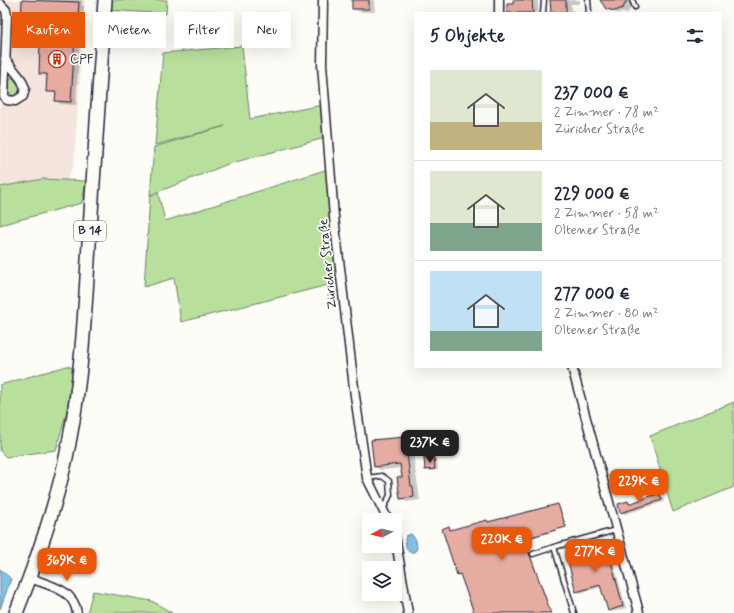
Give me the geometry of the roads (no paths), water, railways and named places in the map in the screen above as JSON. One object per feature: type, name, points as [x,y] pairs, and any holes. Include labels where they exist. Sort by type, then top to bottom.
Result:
[{"type":"main road","name":"B 14","points":[[16,613],[44,537],[57,492],[69,443],[78,394],[84,328],[105,0]]},
{"type":"street","name":"Züricher Straße","points":[[323,0],[322,65],[334,217],[355,396],[367,478],[384,513]]},
{"type":"street","points":[[499,0],[499,12]]},
{"type":"street","points":[[0,4],[6,10],[7,16],[5,59],[4,96],[7,100],[15,101],[23,96],[26,88],[21,79],[5,59]]},
{"type":"street","points":[[572,368],[638,612]]},
{"type":"street","points":[[398,553],[408,613]]},
{"type":"street","points":[[30,578],[63,591],[73,601],[77,613]]},
{"type":"lane","points":[[543,12],[544,0]]},
{"type":"lane","points":[[588,0],[589,12]]},
{"type":"lane","points":[[632,0],[635,6]]},
{"type":"lane","points":[[367,478],[382,476],[389,481],[390,495],[383,510]]},
{"type":"lane","points":[[533,554],[616,530]]},
{"type":"lane","points":[[554,547],[574,613]]},
{"type":"water","points":[[411,534],[416,540],[417,549],[414,552],[409,552],[405,540],[406,536]]},
{"type":"water","points":[[0,569],[11,579],[0,609]]},
{"type":"place","name":"CPF","points":[[57,59]]}]
